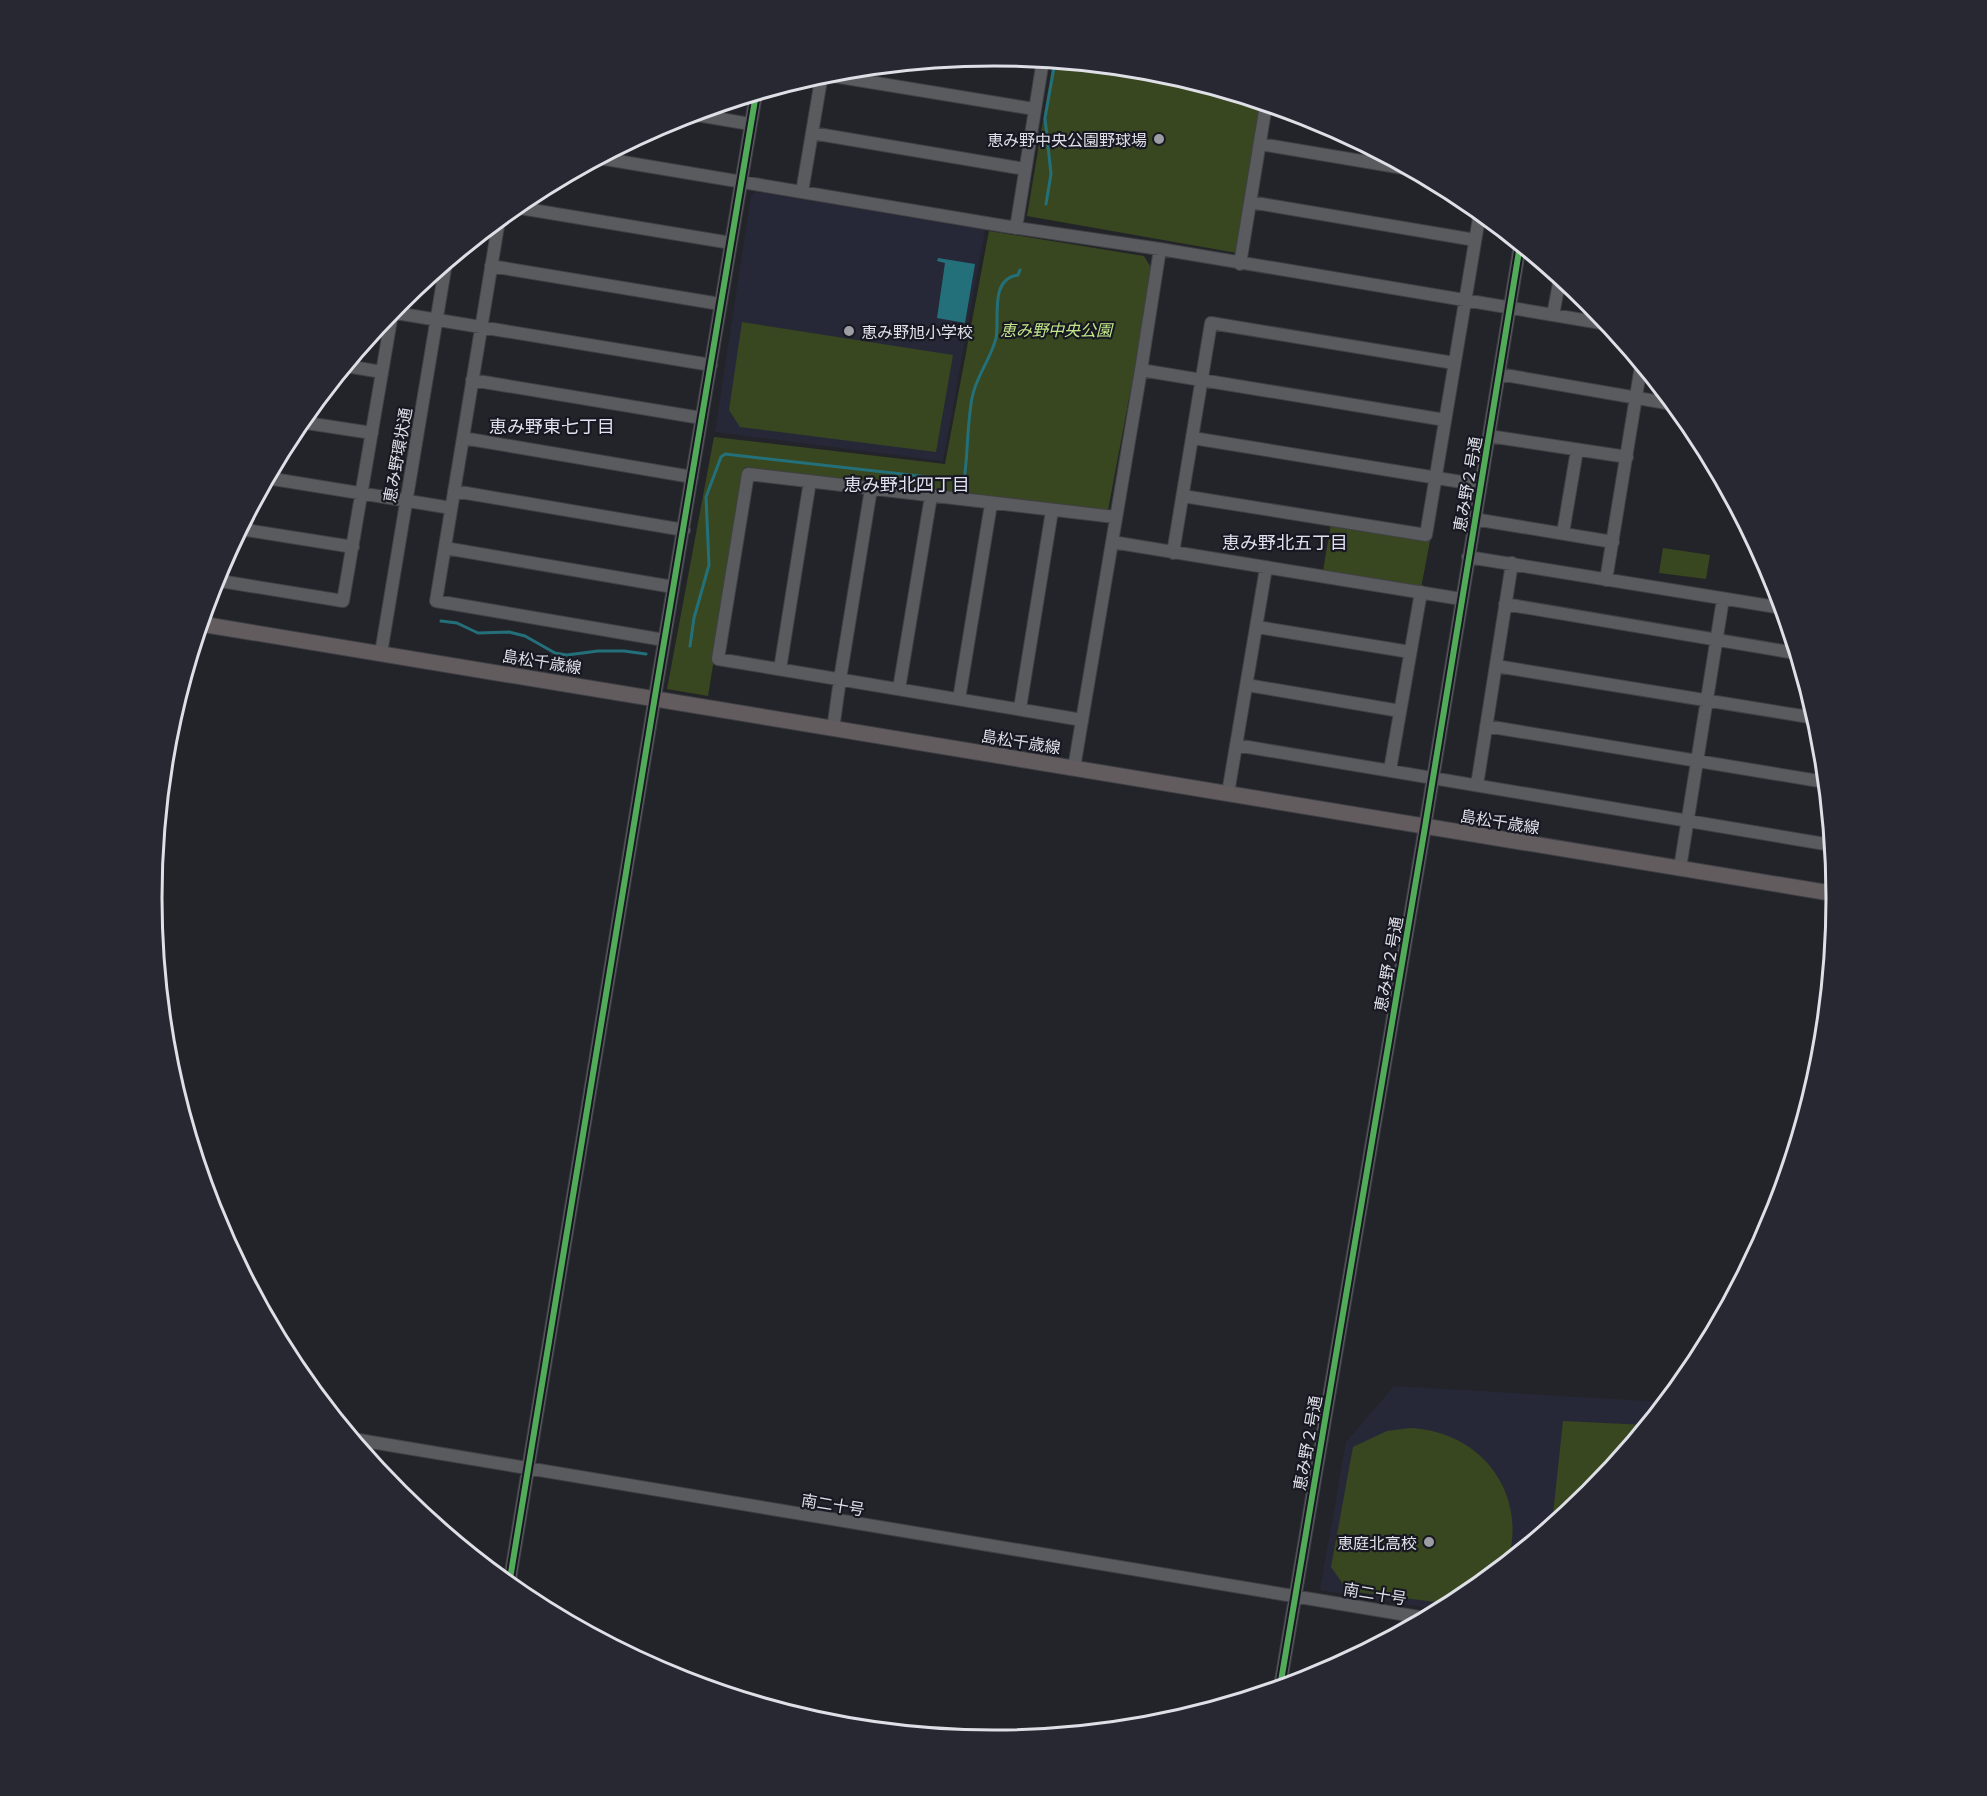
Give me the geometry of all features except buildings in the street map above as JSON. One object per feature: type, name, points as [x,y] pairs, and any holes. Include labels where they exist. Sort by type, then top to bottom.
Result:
[{"type":"main road","name":"島松千歳線","points":[[208,625],[1826,892]]},
{"type":"street","points":[[1016,228],[1042,68]]},
{"type":"street","points":[[850,79],[1034,110]]},
{"type":"street","points":[[802,192],[820,84]]},
{"type":"street","points":[[511,1575],[654,697],[755,101]]},
{"type":"street","points":[[1240,264],[1265,111]]},
{"type":"street","points":[[708,117],[750,124]]},
{"type":"street","points":[[812,133],[1025,169]]},
{"type":"street","points":[[1260,144],[1387,165]]},
{"type":"street","points":[[611,160],[1593,322]]},
{"type":"street","points":[[1250,202],[1475,240]]},
{"type":"street","points":[[527,209],[731,243]]},
{"type":"street","points":[[1183,495],[1426,534],[1478,222]]},
{"type":"street","points":[[496,231],[436,601],[664,640]]},
{"type":"street","points":[[1074,768],[1142,370],[1160,249]]},
{"type":"street","name":"恵み野２号通","points":[[1283,1678],[1307,1599],[1461,598],[1519,253]]},
{"type":"street","points":[[491,266],[720,304]]},
{"type":"street","name":"恵み野環状通","points":[[381,653],[444,273]]},
{"type":"street","points":[[1553,315],[1558,287]]},
{"type":"street","points":[[403,312],[711,365]]},
{"type":"street","points":[[1173,553],[1211,323],[1454,363]]},
{"type":"street","points":[[224,582],[344,600],[389,327]]},
{"type":"street","points":[[353,367],[382,372]]},
{"type":"street","points":[[1142,370],[1445,420]]},
{"type":"street","points":[[1499,374],[1661,402]]},
{"type":"street","points":[[1606,580],[1640,374]]},
{"type":"street","points":[[472,380],[701,418]]},
{"type":"street","points":[[311,424],[372,433]]},
{"type":"street","points":[[1489,436],[1627,458]]},
{"type":"street","points":[[463,438],[692,477]]},
{"type":"street","points":[[1192,438],[1480,485]]},
{"type":"street","points":[[1563,533],[1577,450]]},
{"type":"street","points":[[1082,720],[718,659],[742,509],[748,474],[1116,517]]},
{"type":"street","points":[[275,479],[451,508]]},
{"type":"street","points":[[780,669],[810,481]]},
{"type":"street","points":[[833,729],[871,489]]},
{"type":"street","points":[[454,491],[684,530]]},
{"type":"street","points":[[899,689],[931,496]]},
{"type":"street","points":[[959,699],[991,504]]},
{"type":"street","points":[[1020,708],[1052,511]]},
{"type":"street","points":[[1474,519],[1613,542]]},
{"type":"street","points":[[247,530],[353,547]]},
{"type":"street","points":[[1112,542],[1461,598]]},
{"type":"street","points":[[445,548],[674,587]]},
{"type":"street","points":[[1468,557],[1772,606]]},
{"type":"street","points":[[1477,785],[1512,563]]},
{"type":"street","points":[[1228,793],[1266,568]]},
{"type":"street","points":[[1390,770],[1420,592]]},
{"type":"street","points":[[1680,868],[1723,599]]},
{"type":"street","points":[[1505,604],[1787,652]]},
{"type":"street","points":[[1257,627],[1410,651]]},
{"type":"street","points":[[1496,666],[1805,716]]},
{"type":"street","points":[[1246,686],[1400,711]]},
{"type":"street","points":[[1486,726],[1817,781]]},
{"type":"street","points":[[1236,745],[1824,844]]},
{"type":"street","name":"南二十号","points":[[364,1442],[1414,1616]]},
{"type":"shaded area","name":"恵み野旭小学校","points":[[756,192],[985,230],[943,461],[715,432],[751,196]]},
{"type":"shaded area","name":"恵庭北高校","points":[[1394,1386],[1656,1402],[1619,1447],[1542,1524],[1500,1558],[1427,1608],[1320,1590],[1346,1442]]},
{"type":"green space","name":"恵み野中央公園野球場","points":[[1052,68],[1102,73],[1156,82],[1209,94],[1261,110],[1237,253],[1027,216]]},
{"type":"green space","name":"恵み野中央公園","points":[[989,231],[1144,256],[1153,271],[1108,510],[745,467],[708,696],[667,689],[714,437],[945,464]]},
{"type":"green space","points":[[742,322],[953,355],[936,452],[740,427],[729,410]]},
{"type":"green space","points":[[1331,524],[1430,541],[1421,588],[1323,571]]},
{"type":"green space","points":[[1663,548],[1710,555],[1706,579],[1659,573]]},
{"type":"green space","points":[[1563,1421],[1637,1425],[1619,1447],[1553,1513]]},
{"type":"green space","points":[[1410,1428],[1435,1432],[1458,1440],[1477,1453],[1493,1470],[1504,1489],[1511,1511],[1512,1535],[1510,1550],[1436,1602],[1348,1591],[1331,1567],[1353,1447],[1387,1431]]},
{"type":"water","points":[[938,258],[975,264],[965,323],[937,318],[945,263],[937,261]]},
{"type":"waterway","points":[[1046,204],[1051,174],[1045,118],[1054,69]]},
{"type":"waterway","points":[[690,646],[694,618],[709,565],[706,497],[721,457],[725,454],[964,481],[972,398],[996,338],[999,291],[1003,284],[1009,278],[1018,275],[1020,270]]},
{"type":"waterway","points":[[441,621],[457,623],[478,633],[509,632],[525,636],[555,653],[567,655],[598,651],[646,654]]},
{"type":"cycle path","points":[[511,1575],[755,101]]},
{"type":"cycle path","points":[[1281,1678],[1425,827],[1519,253]]},
{"type":"place","name":"恵み野中央公園野球場","points":[[1159,139]]},
{"type":"place","name":"恵み野旭小学校","points":[[849,331]]},
{"type":"place","name":"恵庭北高校","points":[[1429,1542]]},
{"type":"district","name":"恵み野東七丁目","points":[[552,426]]},
{"type":"district","name":"恵み野北四丁目","points":[[907,484]]},
{"type":"district","name":"恵み野北五丁目","points":[[1285,542]]}]
